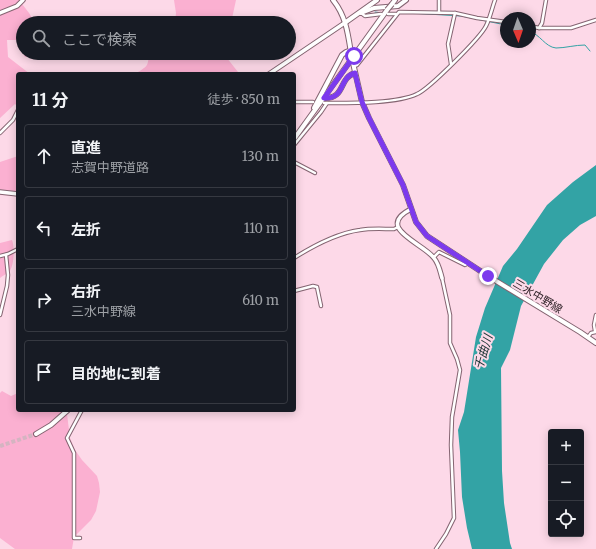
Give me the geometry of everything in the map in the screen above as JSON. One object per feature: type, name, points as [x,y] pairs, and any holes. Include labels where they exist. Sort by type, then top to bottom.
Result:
[{"type":"main road","points":[[307,121],[344,53],[351,52],[346,22],[339,7],[333,0]]},
{"type":"main road","points":[[346,22],[361,13],[377,0]]},
{"type":"main road","points":[[361,13],[374,8],[398,6],[406,0]]},
{"type":"main road","points":[[296,136],[325,101],[388,12],[393,2]]},
{"type":"main road","name":"三水中野線","points":[[354,65],[362,102],[403,185],[416,222],[427,236],[596,343]]},
{"type":"main road","points":[[325,101],[337,95],[348,76],[355,73]]},
{"type":"main road","points":[[36,434],[51,425],[66,412]]},
{"type":"street","points":[[0,13],[17,6],[23,0]]},
{"type":"street","points":[[439,0],[439,12]]},
{"type":"street","points":[[296,143],[321,112],[325,101],[362,102],[394,100],[417,94],[424,90],[482,32],[488,21],[495,0]]},
{"type":"street","points":[[539,28],[542,23],[546,0]]},
{"type":"street","points":[[354,65],[358,65],[397,14],[401,11],[455,13],[488,21],[500,22]]},
{"type":"street","points":[[388,12],[397,14]]},
{"type":"street","points":[[361,13],[365,16],[381,14]]},
{"type":"street","points":[[451,64],[448,44],[455,13]]},
{"type":"street","points":[[536,27],[577,27],[596,20]]},
{"type":"street","points":[[296,56],[346,22]]},
{"type":"street","points":[[272,72],[290,60]]},
{"type":"street","points":[[296,102],[313,102]]},
{"type":"street","points":[[0,133],[13,120],[16,114]]},
{"type":"street","points":[[296,163],[315,173]]},
{"type":"street","points":[[0,192],[16,194]]},
{"type":"street","points":[[411,209],[404,212],[399,217],[398,227],[407,238],[434,257],[439,265],[450,315],[450,343],[460,370],[452,416],[451,445],[454,518],[436,549]]},
{"type":"street","points":[[296,257],[311,248],[351,231],[394,229],[398,227]]},
{"type":"street","points":[[0,256],[16,250]]},
{"type":"street","points":[[434,257],[439,252],[465,265],[468,263]]},
{"type":"street","points":[[0,315],[7,286],[8,275],[6,255]]},
{"type":"street","points":[[296,290],[313,286],[317,287],[321,306]]},
{"type":"street","points":[[588,337],[595,332],[594,325],[596,315]]},
{"type":"street","points":[[80,538],[74,538],[74,453],[67,438],[81,412]]},
{"type":"shaded area","points":[[0,0],[19,0],[31,16],[16,16],[16,40],[7,40],[8,57],[27,72],[16,72],[16,105],[15,104],[0,118]]},
{"type":"shaded area","points":[[174,0],[236,0],[233,16],[176,16]]},
{"type":"shaded area","points":[[229,60],[238,72],[138,72],[146,66],[148,61]]},
{"type":"shaded area","points":[[16,157],[16,196],[0,195],[0,162]]},
{"type":"shaded area","points":[[12,240],[14,252],[12,266],[9,272],[0,278],[0,243]]},
{"type":"shaded area","points":[[2,391],[11,396],[16,394],[16,412],[68,412],[70,438],[75,450],[82,460],[97,476],[100,492],[96,511],[91,520],[74,537],[72,549],[15,549],[0,538],[0,393]]},
{"type":"water","name":"千曲川","points":[[596,165],[596,216],[580,225],[563,240],[544,264],[521,306],[510,350],[501,368],[502,471],[504,503],[512,549],[472,549],[462,497],[458,430],[464,412],[476,337],[485,308],[503,266],[517,249],[547,205],[573,182]]},
{"type":"waterway","points":[[375,12],[383,13]]},
{"type":"waterway","points":[[410,13],[461,16],[500,24]]},
{"type":"waterway","points":[[536,34],[552,47],[559,48],[585,45],[590,51]]},
{"type":"tunnel","points":[[0,446],[36,434]]},
{"type":"route","points":[[354,56],[324,98],[333,98],[337,95],[348,76],[355,73],[362,102],[403,185],[416,222],[427,236],[488,276]]}]
